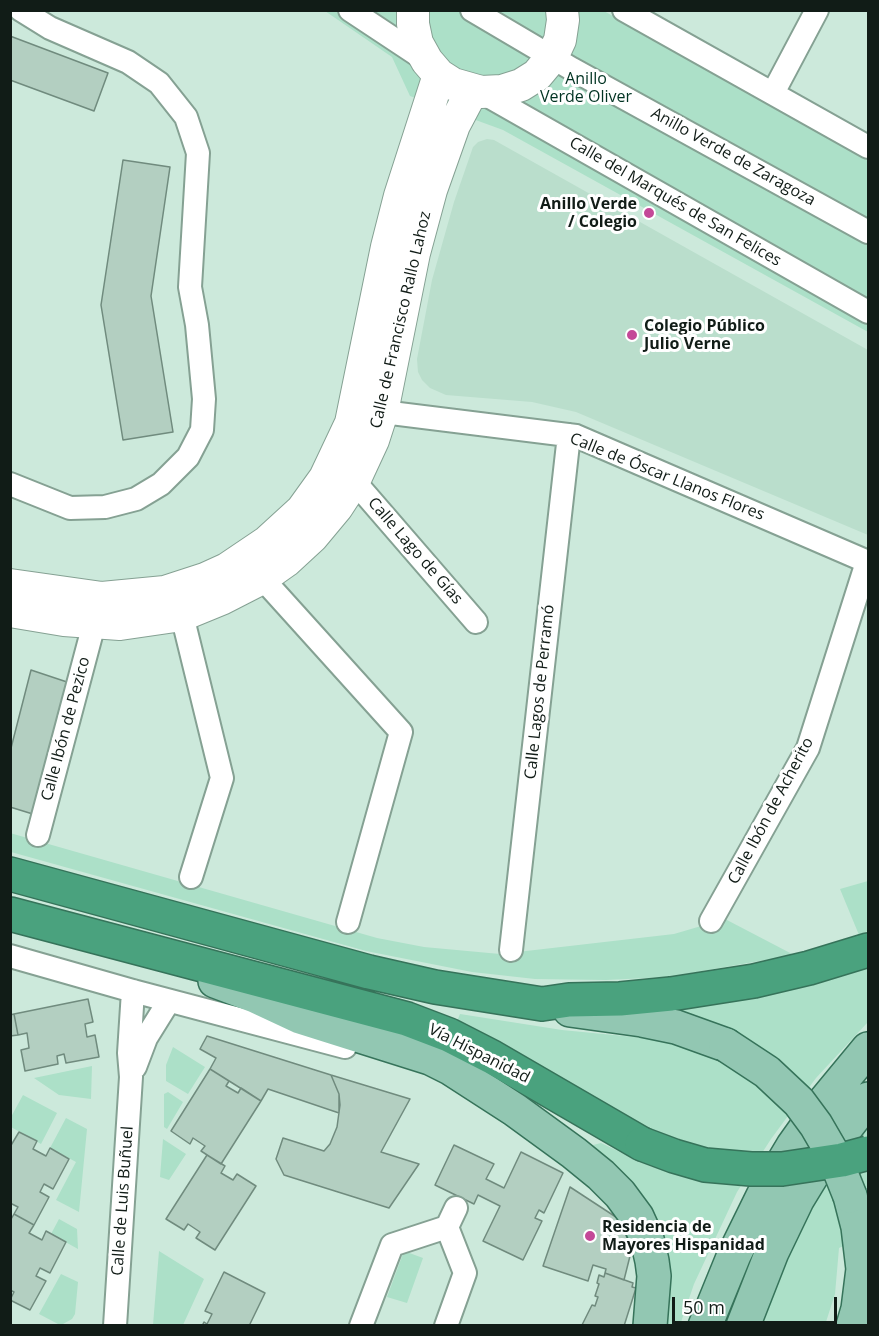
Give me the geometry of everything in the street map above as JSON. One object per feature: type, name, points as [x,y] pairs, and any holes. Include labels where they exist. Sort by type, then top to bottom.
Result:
[{"type":"highway","points":[[10,874],[369,972],[435,987],[542,1004],[569,1000],[620,999],[671,994],[754,981],[809,968],[868,950]]},
{"type":"highway","name":"Vía Hispanidad","points":[[10,914],[407,1019],[492,1057],[642,1144],[705,1165],[751,1169],[782,1168],[842,1160],[868,1153]]},
{"type":"main road","points":[[130,946],[255,996],[300,1017],[430,1058],[450,1068],[539,1127],[601,1175],[620,1194],[637,1217],[652,1261],[654,1287],[650,1326]]},
{"type":"main road","points":[[542,1004],[676,1027],[726,1044],[767,1072],[798,1102],[816,1125],[834,1156],[850,1196],[858,1227],[862,1269],[858,1309],[853,1326]]},
{"type":"main road","points":[[705,1326],[734,1255],[763,1196],[793,1146],[825,1101],[868,1049]]},
{"type":"main road","points":[[743,1326],[772,1252],[797,1200],[822,1159],[868,1099]]},
{"type":"street","points":[[10,484],[70,507],[105,507],[136,499],[161,484],[188,457],[202,430],[204,399],[197,325],[190,286],[198,153],[186,117],[159,83],[128,62],[50,28],[21,10]]},
{"type":"street","points":[[350,10],[453,84],[477,91],[502,91],[521,85],[537,75],[552,57],[560,40],[562,10]]},
{"type":"street","points":[[413,10],[417,43],[433,68]]},
{"type":"street","name":"Anillo Verde de Zaragoza","points":[[472,10],[552,57],[868,232]]},
{"type":"street","points":[[624,10],[868,147]]},
{"type":"street","points":[[773,93],[817,10]]},
{"type":"street","name":"Calle de Francisco Rallo Lahoz","points":[[10,585],[78,596],[122,598],[165,592],[227,569],[279,533],[302,510],[325,478],[351,423],[400,196],[433,68]]},
{"type":"street","name":"Calle de Francisco Rallo Lahoz","points":[[10,611],[94,624],[120,624],[182,615],[221,599],[262,578],[286,561],[312,537],[337,507],[369,452],[382,412],[414,253],[428,200],[454,125],[477,91]]},
{"type":"street","name":"Calle del Marqués de San Felices","points":[[477,91],[868,312]]},
{"type":"street","name":"Calle de Óscar Llanos Flores","points":[[351,423],[382,412],[569,435],[868,562]]},
{"type":"street","name":"Calle Lagos de Perramó","points":[[511,950],[569,435]]},
{"type":"street","name":"Calle Lago de Gías","points":[[354,481],[476,622]]},
{"type":"street","name":"Calle Ibón de Acherito","points":[[711,921],[808,748],[868,562]]},
{"type":"street","points":[[262,578],[401,732],[348,922]]},
{"type":"street","points":[[182,615],[222,778],[191,877]]},
{"type":"street","name":"Calle Ibón de Pezico","points":[[38,835],[94,624]]},
{"type":"street","name":"Vía Hispanidad","points":[[10,956],[357,1051],[430,1074],[498,1100]]},
{"type":"street","name":"Calle de Luis Buñuel","points":[[115,1326],[131,1077],[129,1053],[133,991]]},
{"type":"street","name":"Calle de Luis Buñuel","points":[[131,1077],[146,1038],[170,1001]]},
{"type":"street","points":[[361,1326],[392,1245],[452,1218],[465,1273],[446,1326]]},
{"type":"shaded area","name":"Colegio Público Julio Verne","points":[[487,139],[494,140],[868,350],[868,535],[576,412],[532,402],[446,395],[430,388],[422,380],[418,372],[417,359],[432,280],[454,202],[473,147],[478,142]]},
{"type":"green space","name":"Anillo Verde Oliver","points":[[325,11],[604,11],[868,161],[868,332],[503,130],[410,96],[392,57]]},
{"type":"green space","points":[[10,833],[377,938],[424,947],[500,954],[674,934],[725,919],[794,955],[668,977],[606,980],[535,979],[472,972],[366,951],[11,852]]},
{"type":"green space","points":[[868,881],[868,931],[859,935],[840,889]]},
{"type":"green space","points":[[868,963],[868,1022],[816,1078],[771,1139],[737,1192],[694,1284],[680,1325],[652,1325],[656,1288],[589,1146],[601,1143],[652,1167],[661,1135],[456,1024],[460,1014],[562,1030],[655,1039],[698,1052],[719,1062],[732,1038],[645,1009]]},
{"type":"green space","points":[[173,1047],[205,1067],[188,1094],[166,1081],[166,1065]]},
{"type":"green space","points":[[92,1066],[91,1099],[59,1095],[34,1078]]},
{"type":"green space","points":[[168,1092],[183,1102],[167,1129],[164,1127],[164,1094]]},
{"type":"green space","points":[[23,1095],[57,1113],[41,1144],[11,1127],[11,1117]]},
{"type":"green space","points":[[868,1110],[868,1235],[839,1248],[835,1294],[825,1325],[749,1326],[795,1215]]},
{"type":"green space","points":[[66,1118],[87,1129],[79,1212],[56,1200],[76,1162],[50,1148]]},
{"type":"green space","points":[[163,1139],[186,1154],[169,1180],[160,1177]]},
{"type":"green space","points":[[59,1219],[77,1229],[78,1249],[51,1234]]},
{"type":"green space","points":[[159,1251],[204,1279],[183,1325],[153,1325]]},
{"type":"green space","points":[[404,1251],[423,1258],[407,1303],[387,1297]]},
{"type":"green space","points":[[61,1274],[78,1282],[75,1314],[72,1319],[58,1324],[39,1314]]},
{"type":"building","points":[[10,36],[108,73],[94,111],[10,80]]},
{"type":"building","points":[[123,160],[170,167],[151,296],[173,432],[123,440],[101,305]]},
{"type":"building","points":[[31,670],[73,684],[36,815],[10,807],[10,752]]},
{"type":"building","points":[[88,999],[93,1022],[85,1024],[87,1037],[95,1035],[99,1057],[66,1063],[64,1054],[57,1056],[58,1064],[25,1071],[21,1050],[29,1048],[27,1033],[18,1035],[14,1014]]},
{"type":"building","points":[[14,1014],[18,1035],[10,1036],[10,1015]]},
{"type":"building","points":[[207,1036],[331,1075],[339,1094],[339,1113],[268,1089],[261,1101],[210,1069],[216,1058],[200,1049]]},
{"type":"building","points":[[210,1069],[229,1081],[226,1086],[238,1093],[241,1088],[261,1101],[221,1164],[201,1151],[205,1146],[193,1138],[190,1144],[171,1131]]},
{"type":"building","points":[[331,1075],[410,1099],[381,1152],[419,1164],[389,1208],[284,1175],[276,1159],[283,1138],[324,1151],[330,1144],[337,1127],[340,1105],[339,1094]]},
{"type":"building","points":[[19,1132],[37,1141],[33,1149],[46,1156],[50,1148],[69,1159],[53,1189],[44,1184],[40,1192],[49,1197],[34,1225],[14,1214],[18,1207],[10,1203],[10,1147]]},
{"type":"building","points":[[454,1145],[494,1164],[486,1179],[504,1188],[521,1152],[563,1173],[544,1213],[539,1210],[535,1218],[542,1221],[523,1260],[483,1241],[500,1206],[478,1195],[474,1204],[435,1185]]},
{"type":"building","points":[[207,1155],[225,1166],[221,1173],[233,1180],[237,1174],[256,1186],[215,1250],[196,1238],[200,1232],[188,1224],[184,1230],[166,1219]]},
{"type":"building","name":"Residencia de Mayores Hispanidad","points":[[570,1187],[622,1221],[631,1252],[624,1280],[605,1273],[606,1269],[593,1265],[588,1281],[543,1266]]},
{"type":"building","points":[[14,1214],[34,1225],[29,1233],[42,1240],[46,1231],[66,1242],[50,1273],[40,1268],[36,1276],[46,1281],[30,1310],[10,1300],[14,1292],[10,1290],[10,1221]]},
{"type":"building","points":[[224,1272],[265,1293],[249,1326],[202,1326],[204,1322],[207,1324],[212,1314],[205,1311]]},
{"type":"building","points":[[605,1273],[633,1283],[632,1287],[636,1288],[624,1326],[582,1325],[592,1305],[595,1306],[598,1297],[595,1296],[599,1275],[604,1277]]},
{"type":"place","name":"Anillo Verde / Colegio","points":[[649,213]]},
{"type":"place","name":"Colegio Público Julio Verne","points":[[632,335]]},
{"type":"place","name":"Residencia de Mayores Hispanidad","points":[[590,1236]]}]
